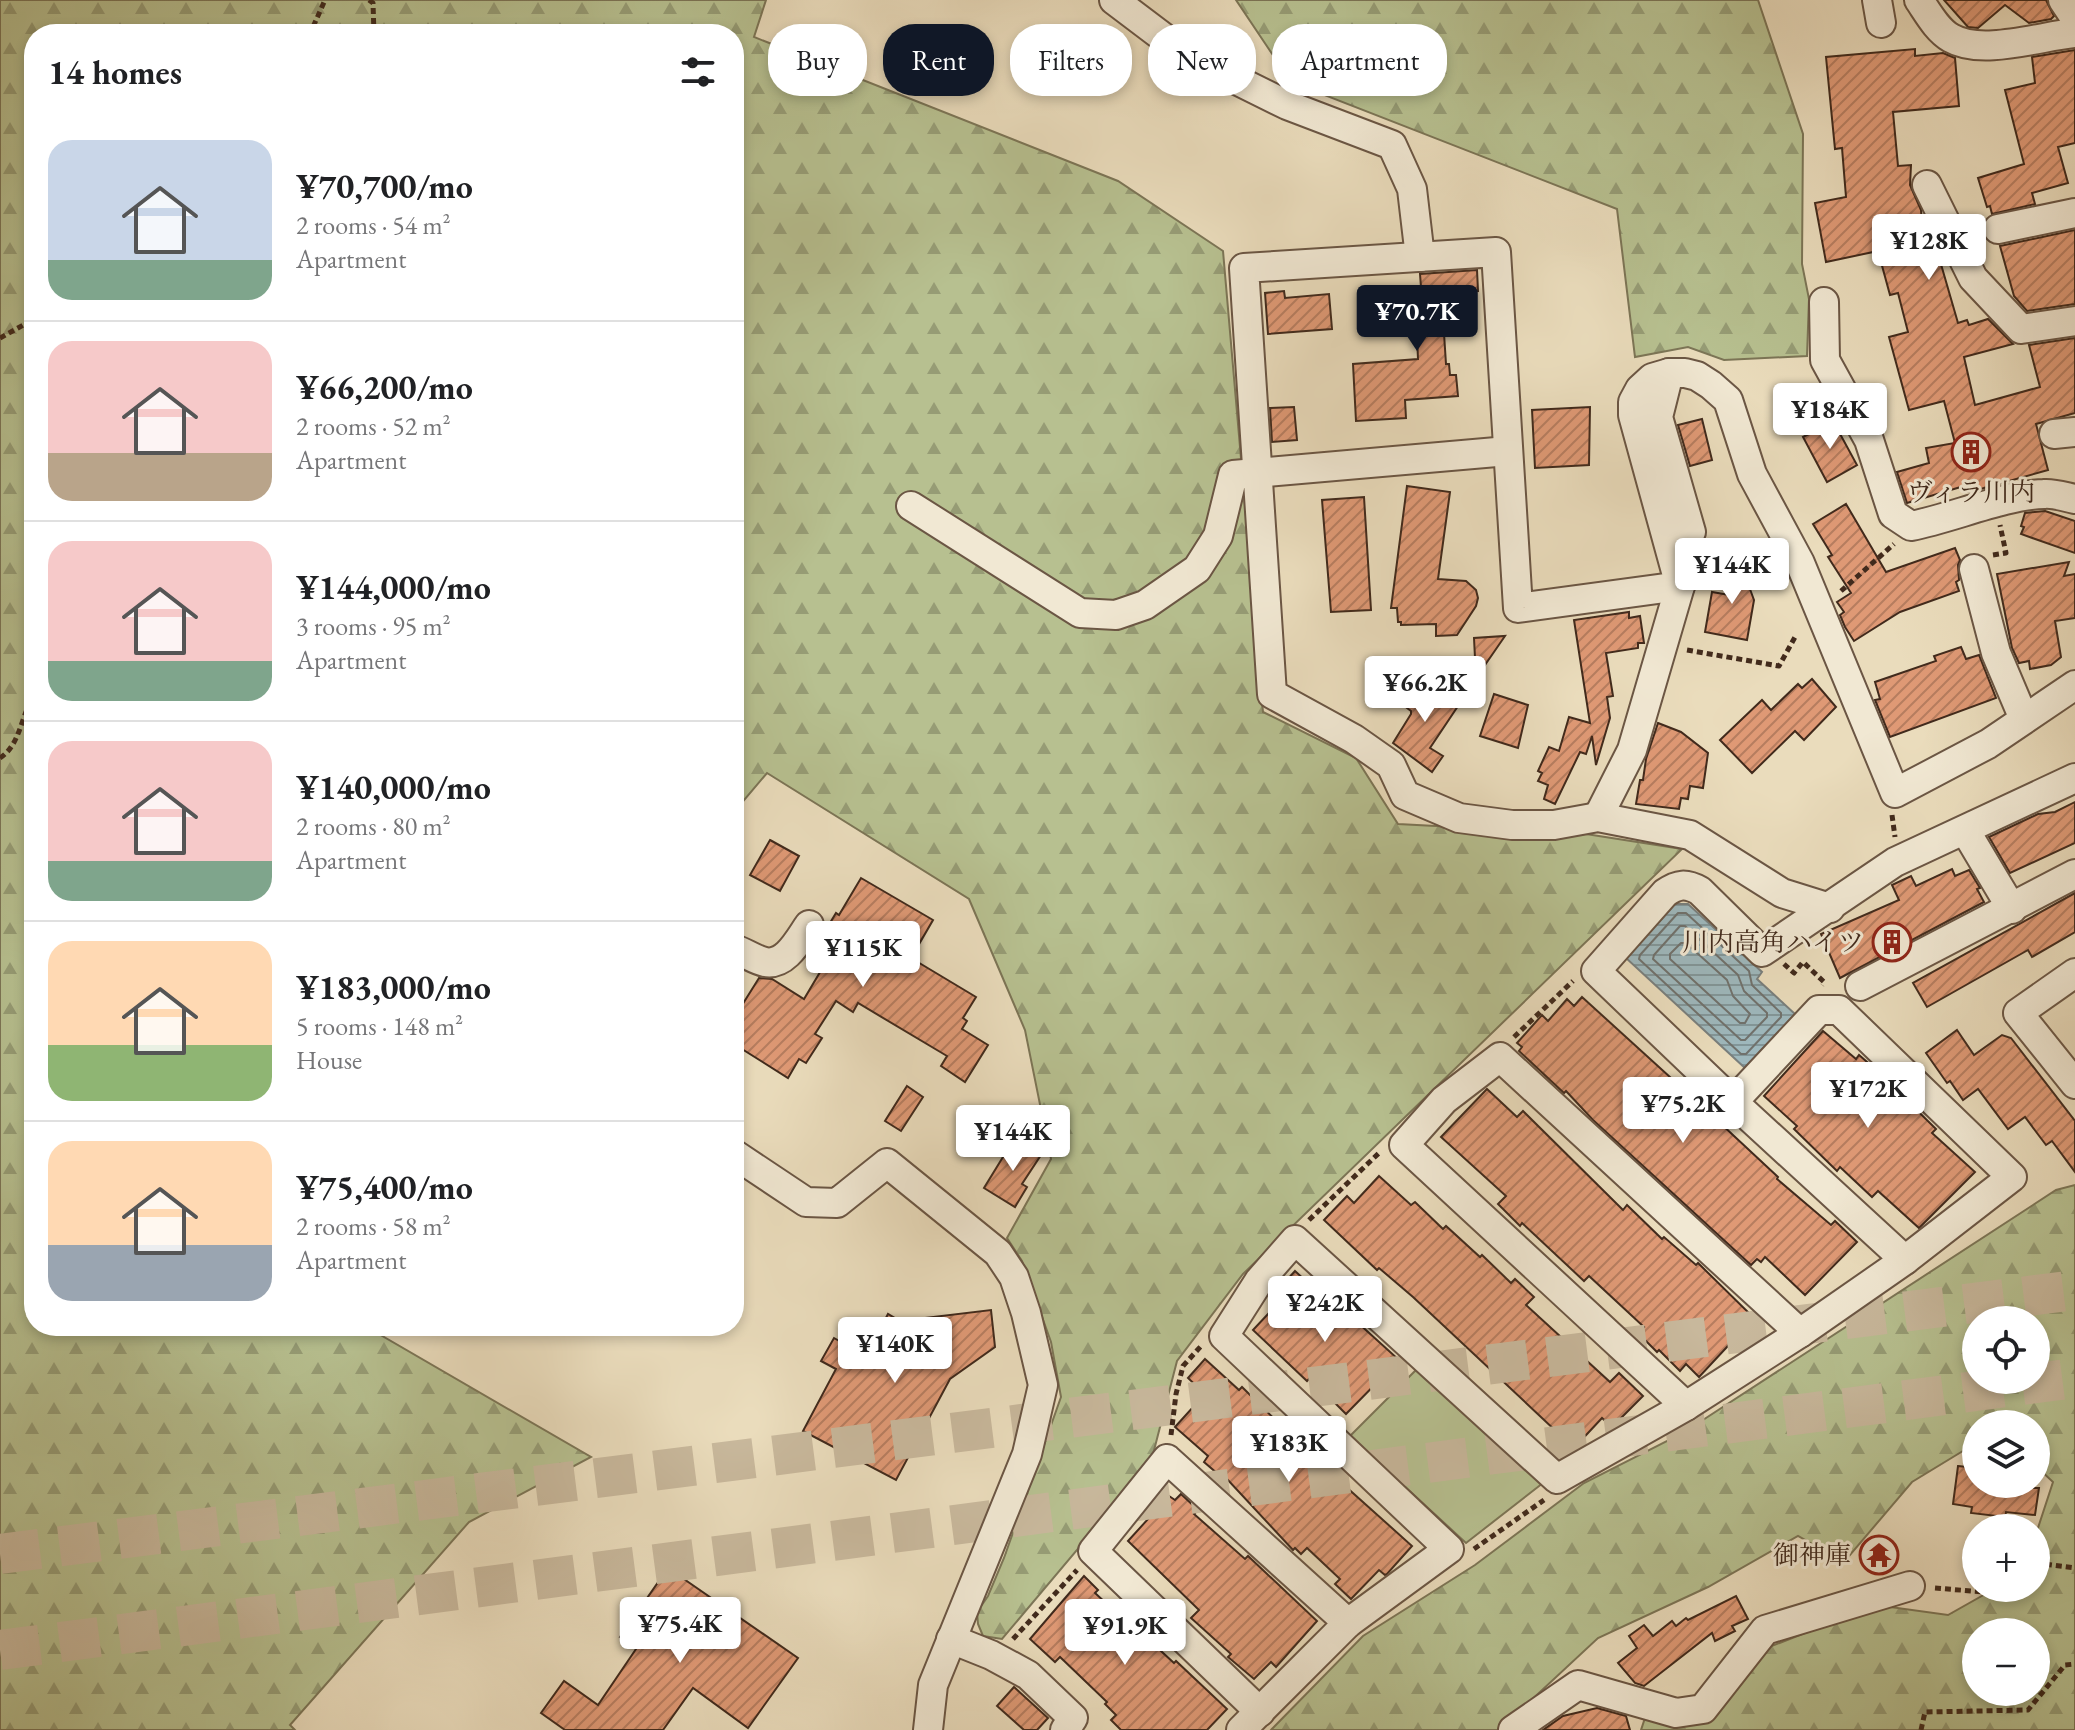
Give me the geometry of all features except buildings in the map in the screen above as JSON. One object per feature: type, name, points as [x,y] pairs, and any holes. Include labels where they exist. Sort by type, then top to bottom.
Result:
[{"type":"street","points":[[1114,0],[1188,56],[1287,105],[1392,145],[1412,189],[1420,257]]},
{"type":"street","points":[[1919,0],[1950,38],[1967,44],[1987,46],[2075,33]]},
{"type":"street","points":[[2063,0],[2075,18]]},
{"type":"street","points":[[1927,185],[1973,278],[2021,329],[2075,321]]},
{"type":"street","points":[[1998,229],[2075,213]]},
{"type":"street","points":[[1680,586],[1518,608],[1496,252],[1244,268],[1272,694],[1354,739],[1391,765],[1405,795],[1459,818],[1512,825],[1554,825],[1598,817],[1690,835],[1782,893],[1830,908]]},
{"type":"street","points":[[1824,302],[1825,360],[1869,440],[1893,514],[1911,526],[2018,497],[2047,493],[2075,499]]},
{"type":"street","points":[[1598,817],[1632,750],[1680,586],[1633,415],[1633,402],[1640,389],[1652,378],[1669,373],[1697,376],[1728,400],[1752,474],[1800,563],[1895,793],[1988,744],[2075,685]]},
{"type":"street","points":[[1669,373],[1658,417],[1691,532]]},
{"type":"street","points":[[911,506],[1080,613],[1116,615],[1145,605],[1197,569],[1218,536],[1233,475],[1508,451]]},
{"type":"street","points":[[1977,563],[1996,653],[2024,719]]},
{"type":"street","points":[[1905,1260],[1596,971],[1665,893],[1677,885],[1690,885],[1700,891],[1762,952],[1895,862],[2075,778]]},
{"type":"street","points":[[1965,830],[2012,909]]},
{"type":"street","points":[[1860,986],[2075,874]]},
{"type":"street","points":[[744,953],[766,962],[778,961],[790,951],[809,925]]},
{"type":"street","points":[[2075,973],[2018,1013],[2075,1084]]},
{"type":"street","points":[[1348,1623],[1167,1459],[1093,1551],[1250,1721],[1348,1623],[1449,1549],[1224,1336],[1259,1281],[1295,1240],[1557,1479],[1686,1406],[1800,1333],[1905,1260],[2012,1177],[1839,1010],[1819,1010],[1733,1102]]},
{"type":"street","points":[[1686,1406],[1404,1145],[1444,1100],[1500,1057],[1800,1333]]},
{"type":"street","points":[[744,1161],[806,1202],[837,1203],[887,1163],[998,1253],[1014,1277],[1026,1313],[1043,1385],[1027,1454],[933,1685],[928,1730]]},
{"type":"street","points":[[1513,1730],[1578,1685],[1676,1713],[1703,1709],[1765,1630],[1910,1586]]},
{"type":"street","points":[[951,1639],[991,1655],[1028,1675],[1073,1718],[1065,1730]]},
{"type":"path","points":[[312,24],[325,0]]},
{"type":"path","points":[[369,0],[373,3],[374,24]]},
{"type":"path","points":[[0,338],[24,325]]},
{"type":"path","points":[[1977,563],[2006,553],[1998,516]]},
{"type":"path","points":[[1841,591],[1895,543]]},
{"type":"path","points":[[1680,649],[1779,666],[1795,637]]},
{"type":"path","points":[[0,758],[12,750],[24,714]]},
{"type":"path","points":[[1789,969],[1794,973],[1803,962],[1819,978]]},
{"type":"path","points":[[1524,1026],[1575,979]]},
{"type":"path","points":[[1295,1240],[1305,1223],[1382,1150]]},
{"type":"path","points":[[1167,1459],[1183,1366],[1207,1340]]},
{"type":"path","points":[[1488,1539],[1534,1507]]},
{"type":"path","points":[[2050,1565],[2075,1568]]},
{"type":"path","points":[[1017,1635],[1077,1569]]},
{"type":"path","points":[[1910,1586],[1962,1590]]},
{"type":"path","points":[[1921,1730],[1925,1712],[2028,1710],[2065,1665],[2075,1664]]},
{"type":"green space","points":[[0,0],[766,0],[754,37],[768,43],[768,96],[867,96],[867,82],[883,88],[883,96],[903,96],[1118,181],[1223,251],[1263,712],[1356,758],[1398,824],[1586,834],[1682,849],[1243,1274],[1177,1361],[1151,1462],[1002,1639],[983,1636],[977,1612],[988,1596],[1004,1558],[1061,1397],[1051,1342],[1022,1261],[1007,1238],[1051,1159],[1025,1030],[969,899],[767,773],[744,800],[744,24],[24,24],[24,1336],[382,1336],[591,1457],[469,1522],[290,1725],[295,1730],[0,1730]]},
{"type":"green space","points":[[1236,0],[1758,0],[1803,134],[1802,264],[1809,299],[1807,356],[1724,360],[1688,347],[1635,357],[1617,209],[1327,96],[1447,96],[1447,24],[1272,24],[1272,54],[1256,30],[1256,24],[1252,24]]},
{"type":"green space","points":[[2075,1185],[2075,1730],[1641,1730],[1646,1715],[1699,1724],[1754,1653],[1876,1605],[1948,1615],[1971,1602],[2050,1602],[2050,1514],[2043,1514],[2053,1482],[2050,1479],[2050,1410],[1962,1410],[1962,1452],[1912,1482],[1844,1562],[1798,1536],[1708,1587],[1598,1638],[1499,1730],[1271,1730],[1363,1636],[1475,1565],[1584,1483],[1683,1433],[2056,1190]]},
{"type":"green space","points":[[1418,1368],[1543,1483],[1466,1543],[1350,1436]]},
{"type":"water","points":[[1675,904],[1688,904],[1762,972],[1757,979],[1795,1014],[1745,1068],[1626,958]]},
{"type":"tunnel","points":[[0,1554],[2075,1290]]},
{"type":"tunnel","points":[[0,1650],[2075,1378]]},
{"type":"place","name":"ヴィラ川内","points":[[1971,452]]},
{"type":"place","name":"川内高角ハイツ","points":[[1892,942]]},
{"type":"place","name":"御神庫","points":[[1879,1555]]}]
